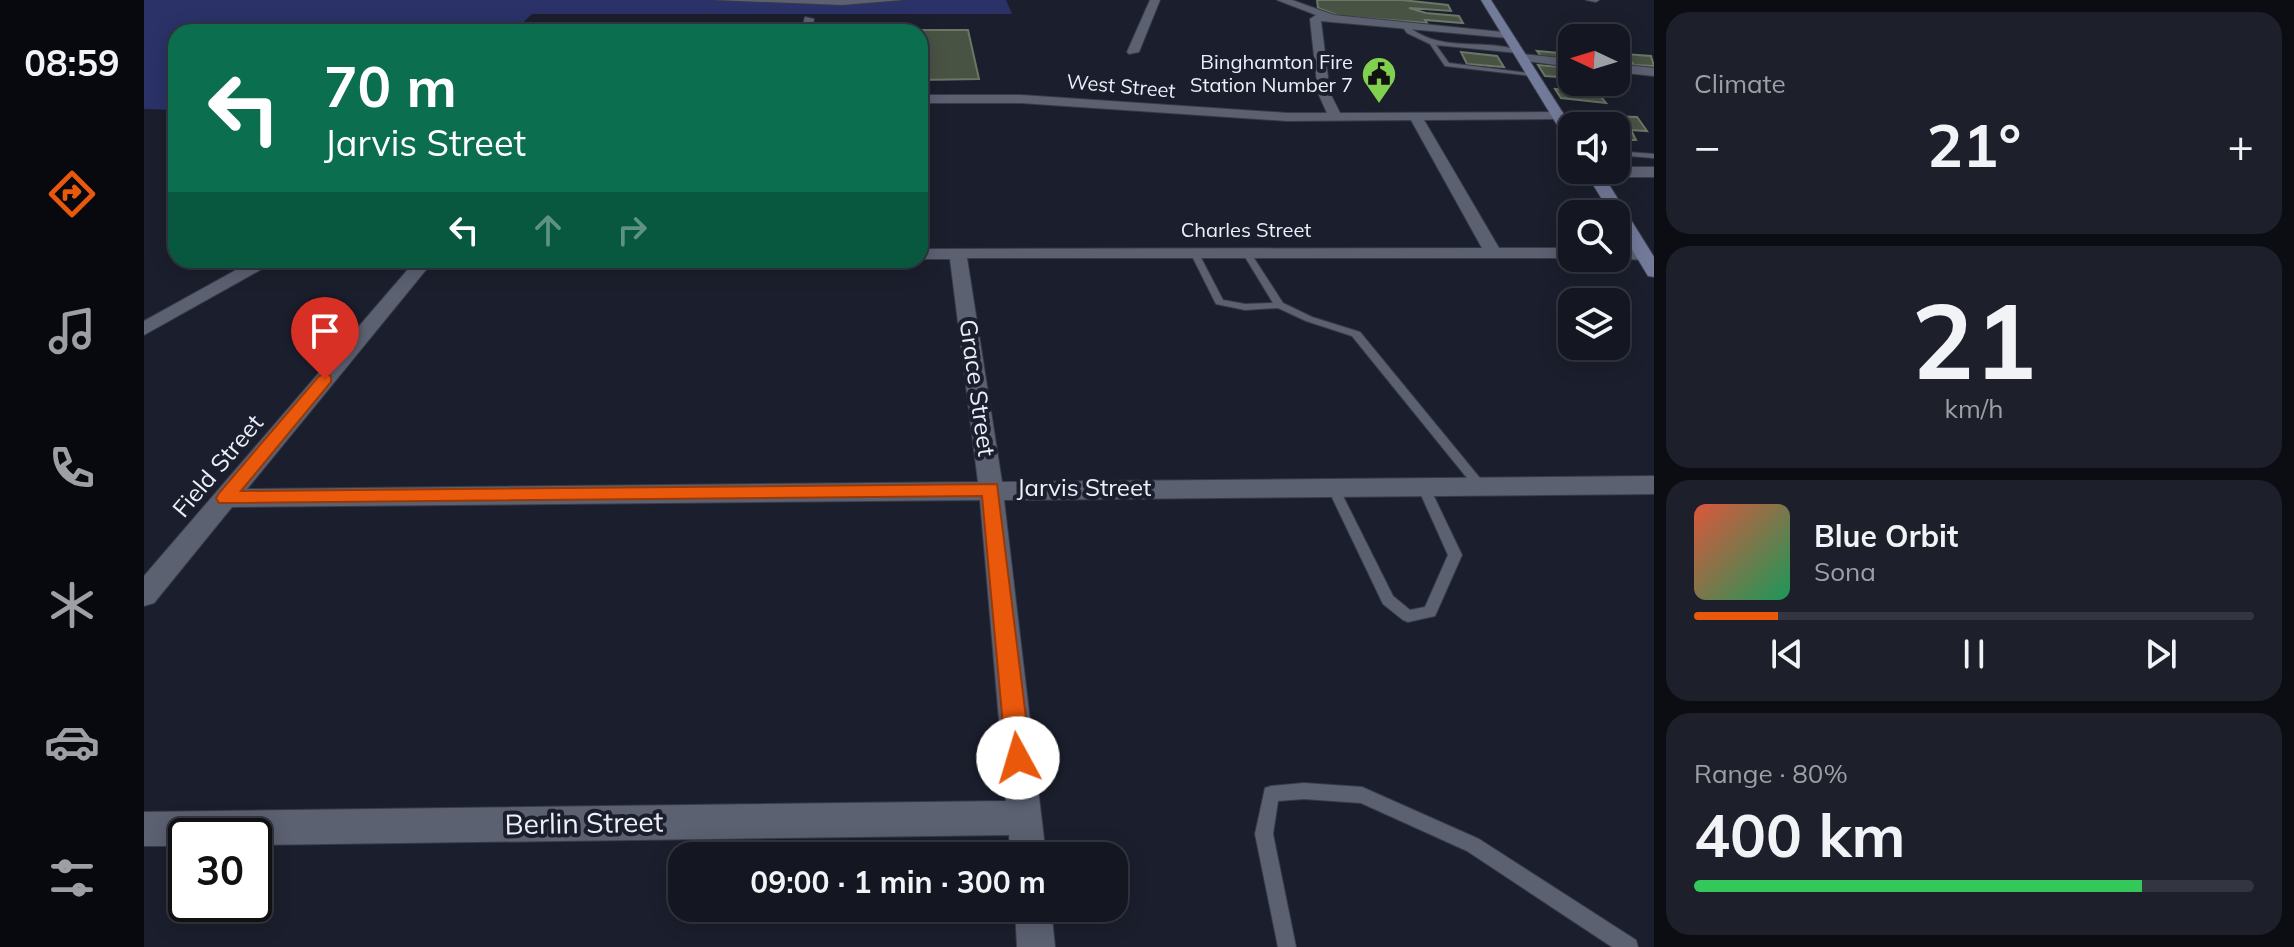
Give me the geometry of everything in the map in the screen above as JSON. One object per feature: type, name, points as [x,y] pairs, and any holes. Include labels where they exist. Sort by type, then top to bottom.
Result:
[{"type":"street","points":[[1133,52],[1155,0]]},
{"type":"street","points":[[1283,0],[1305,4],[1324,16]]},
{"type":"street","points":[[1486,0],[1558,115]]},
{"type":"street","points":[[1336,118],[1326,103],[1315,19],[1324,16],[1508,35]]},
{"type":"street","points":[[808,24],[809,19]]},
{"type":"street","points":[[1520,55],[1558,61]]},
{"type":"street","points":[[1630,69],[1654,72]]},
{"type":"street","name":"West Street","points":[[928,99],[1021,99],[1232,116],[1558,115]]},
{"type":"street","points":[[1415,116],[1493,252]]},
{"type":"street","points":[[1630,172],[1654,172]]},
{"type":"street","points":[[1600,184],[1654,272]]},
{"type":"street","name":"Charles Street","points":[[928,254],[1558,253]]},
{"type":"street","name":"Grace Street","points":[[958,254],[991,489],[1027,842]]},
{"type":"street","points":[[1630,255],[1643,255]]},
{"type":"street","points":[[144,329],[251,268]]},
{"type":"street","name":"Field Street","points":[[144,595],[418,268]]},
{"type":"street","name":"Jarvis Street","points":[[225,498],[1654,485]]},
{"type":"street","name":"Berlin Street","points":[[144,829],[1025,818]]},
{"type":"street","points":[[1034,922],[1036,947]]},
{"type":"lane","points":[[719,0],[801,3],[899,0]]},
{"type":"lane","points":[[1589,0],[1596,0]]},
{"type":"lane","points":[[1404,25],[1409,32],[1432,43],[1520,55]]},
{"type":"lane","points":[[1432,43],[1447,65],[1532,74]]},
{"type":"lane","points":[[1630,154],[1654,156]]},
{"type":"lane","points":[[1194,252],[1219,302],[1245,307],[1279,305],[1309,319],[1356,334],[1480,486]]},
{"type":"lane","points":[[1246,252],[1279,305]]},
{"type":"lane","points":[[1333,487],[1388,600],[1408,616],[1430,612],[1455,555],[1423,486]]},
{"type":"lane","points":[[1287,947],[1264,834],[1271,794],[1304,791],[1362,795],[1473,845],[1629,947]]},
{"type":"shaded area","points":[[144,0],[1006,0],[1012,14],[532,14],[521,24],[168,24],[168,110],[144,109]]},
{"type":"building","points":[[1317,0],[1402,0],[1448,5],[1451,11],[1409,8],[1459,16],[1463,23],[1339,16],[1318,8]]},
{"type":"building","points":[[928,30],[968,30],[979,79],[928,80]]},
{"type":"building","points":[[1537,51],[1558,53],[1558,59],[1541,56]]},
{"type":"building","points":[[1461,52],[1497,56],[1504,67],[1467,64]]},
{"type":"building","points":[[1630,54],[1651,56],[1654,66],[1634,65]]},
{"type":"building","points":[[1538,65],[1558,67],[1558,77],[1545,76]]},
{"type":"building","points":[[1560,96],[1600,96],[1606,103]]},
{"type":"building","points":[[1630,117],[1637,117],[1647,131],[1631,130],[1636,140],[1630,140]]},
{"type":"place","name":"Binghamton Fire Station Number 7","points":[[1379,105]]},
{"type":"route","points":[[325,379],[225,498],[991,489],[1018,758]]}]
